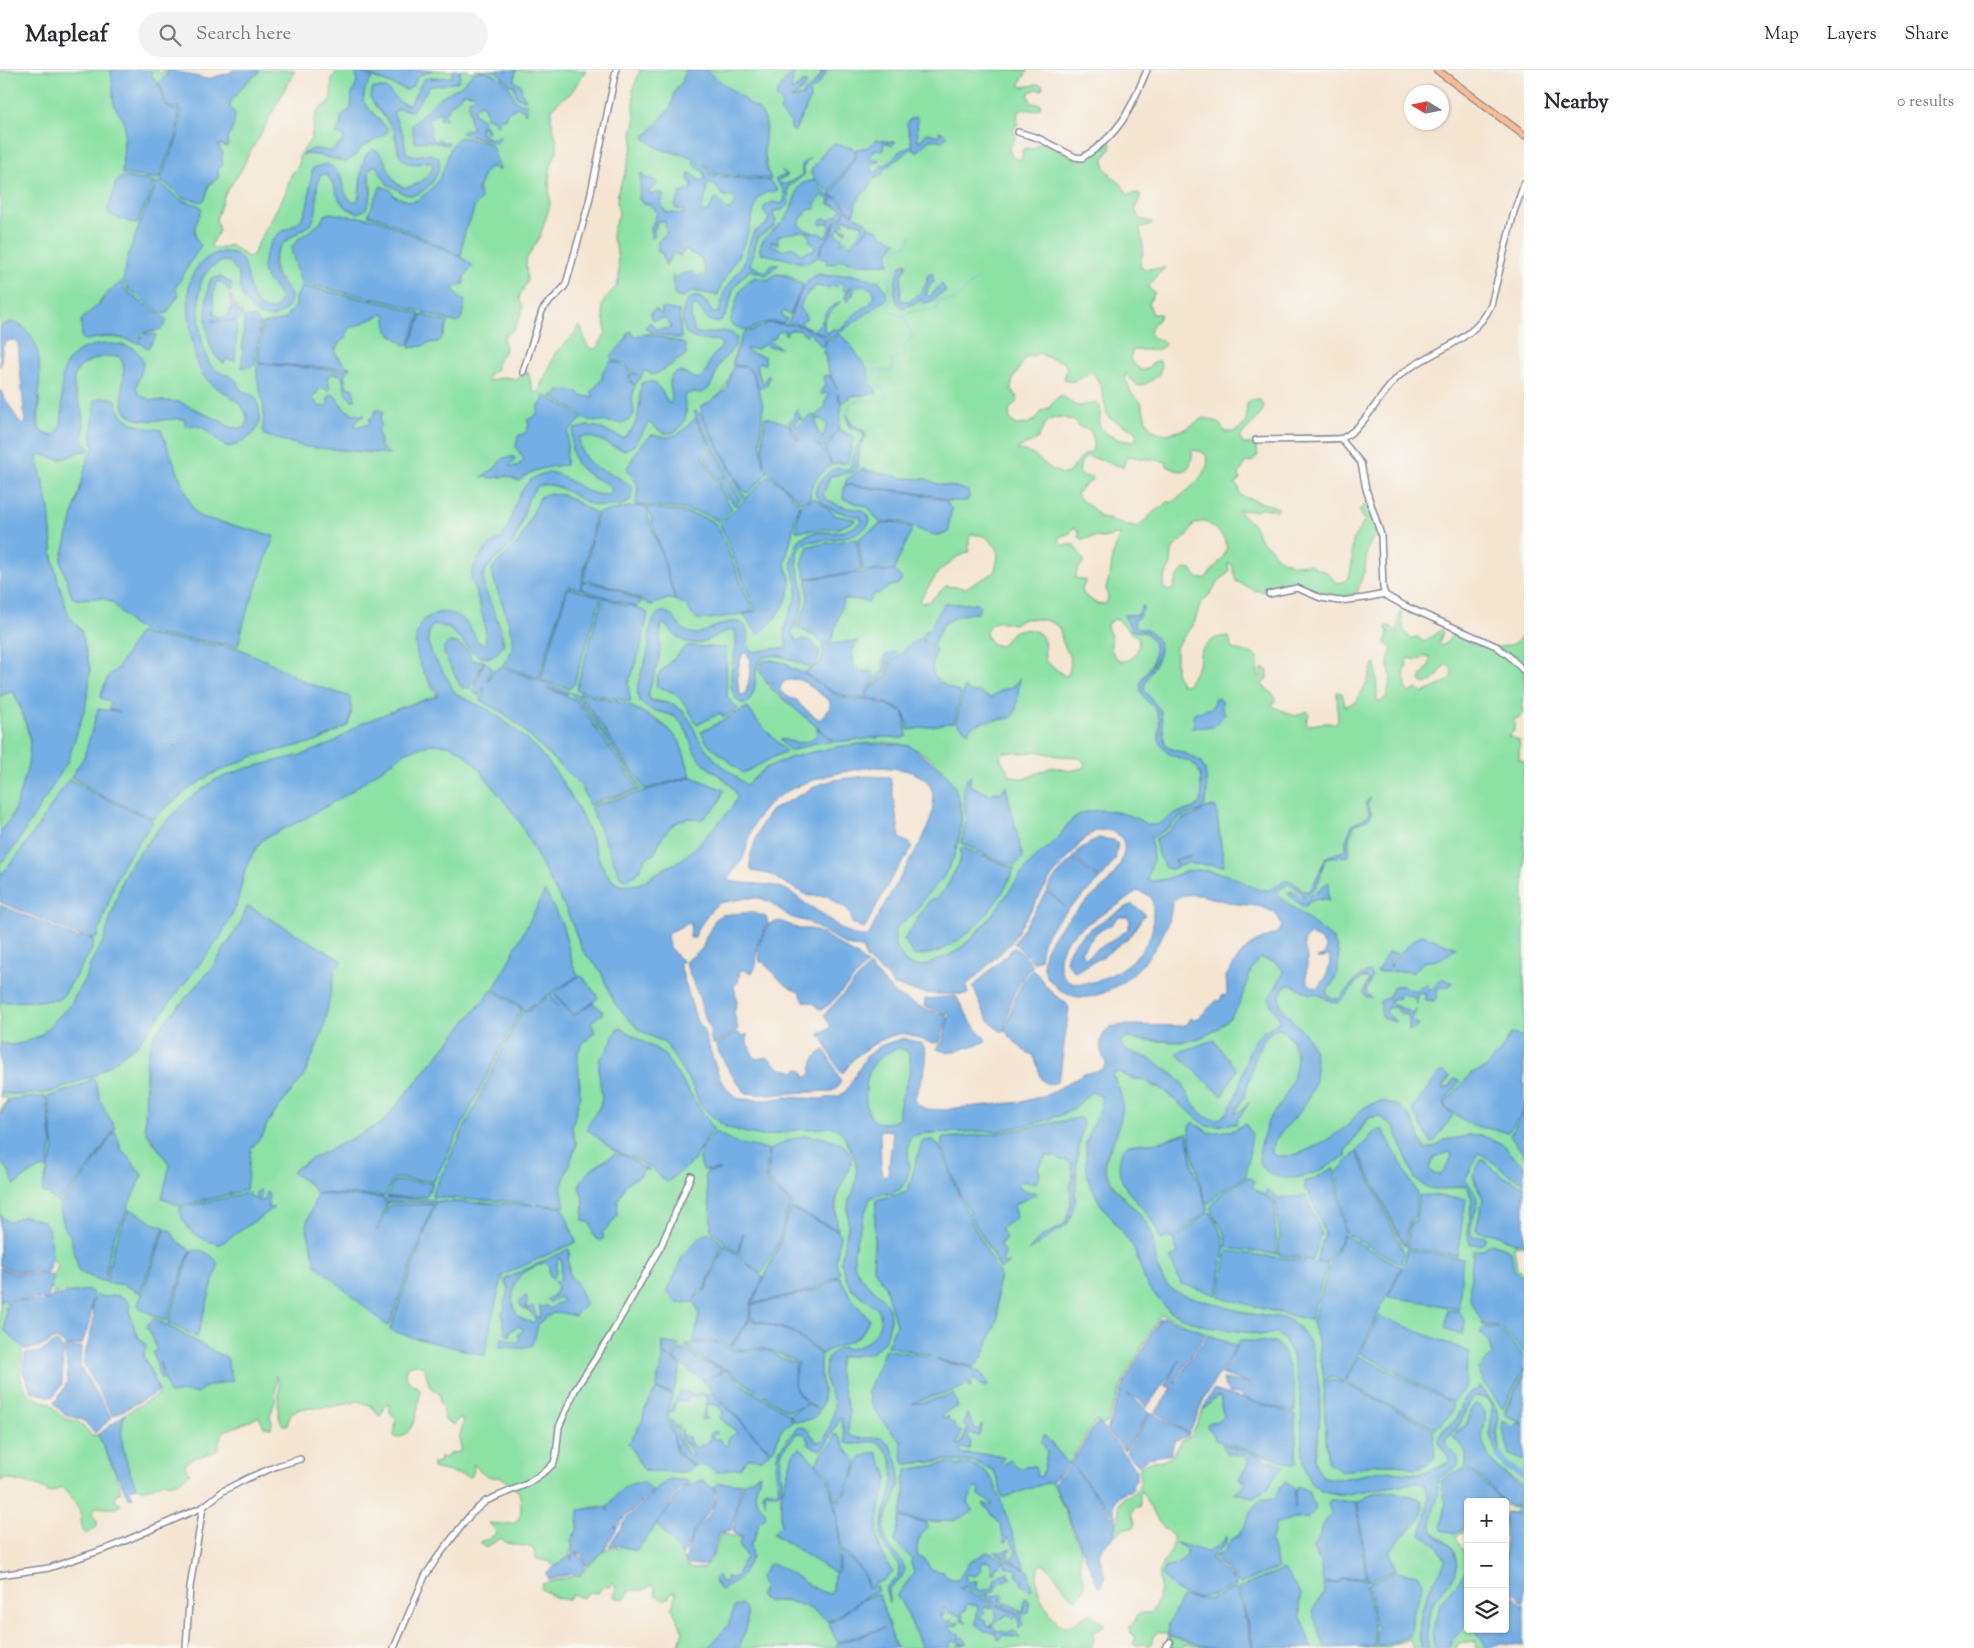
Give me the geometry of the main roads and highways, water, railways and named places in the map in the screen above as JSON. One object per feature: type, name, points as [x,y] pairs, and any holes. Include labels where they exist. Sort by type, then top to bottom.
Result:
[{"type":"main road","points":[[1437,70],[1524,135]]},
{"type":"water","points":[[111,70],[151,70],[154,81],[161,88],[162,102],[173,110],[179,109],[176,138],[158,179],[122,174],[125,128],[124,121],[114,105]]},
{"type":"water","points":[[171,70],[207,79],[229,73],[233,70],[258,70],[259,73],[249,79],[230,103],[230,107],[235,113],[235,120],[227,138],[227,144],[229,144],[227,147],[218,145],[223,152],[221,157],[223,164],[218,169],[218,178],[209,184],[206,197],[202,202],[181,197],[160,180],[178,137],[181,109],[179,107],[170,108],[158,83]]},
{"type":"water","points":[[356,70],[372,78],[365,89],[363,102],[387,129],[387,133],[361,148],[355,156],[346,162],[319,155],[302,154],[313,149],[331,151],[344,140],[344,136],[336,134],[341,125],[341,116],[351,109],[352,94],[357,83]]},
{"type":"water","points":[[362,70],[433,70],[418,76],[413,86],[406,90],[378,79]]},
{"type":"water","points":[[453,70],[460,70],[459,81],[430,86],[412,111],[398,109],[393,113],[403,134],[406,152],[413,155],[429,154],[438,157],[439,163],[436,176],[422,192],[410,195],[388,185],[377,167],[373,166],[369,173],[370,201],[365,210],[357,213],[343,205],[334,185],[326,174],[320,175],[317,187],[316,212],[311,224],[285,242],[276,254],[274,261],[276,276],[291,295],[291,300],[283,312],[277,316],[264,317],[252,310],[241,293],[239,275],[229,261],[216,264],[205,274],[199,291],[199,323],[203,345],[209,362],[215,370],[234,378],[241,390],[256,398],[260,422],[251,436],[236,445],[225,446],[203,428],[198,426],[186,427],[185,419],[140,420],[134,418],[124,408],[122,392],[124,367],[118,356],[103,357],[87,362],[76,372],[74,387],[82,413],[84,444],[91,449],[61,459],[40,454],[37,457],[49,508],[53,559],[57,578],[69,616],[81,630],[90,669],[89,686],[85,708],[67,763],[13,849],[0,864],[0,832],[13,815],[28,765],[30,739],[21,708],[13,691],[0,696],[0,390],[18,420],[24,426],[25,424],[18,343],[14,340],[7,341],[3,346],[0,367],[0,326],[14,322],[26,330],[34,341],[40,370],[39,429],[45,434],[55,436],[62,422],[62,383],[67,363],[79,351],[95,345],[105,344],[125,346],[134,349],[140,355],[143,364],[136,388],[139,394],[150,400],[180,402],[230,427],[246,427],[247,418],[245,410],[240,404],[209,381],[199,367],[190,327],[188,298],[191,278],[200,264],[214,254],[225,252],[236,254],[246,270],[255,301],[262,308],[273,310],[281,299],[266,278],[263,268],[264,260],[274,238],[296,224],[305,213],[313,168],[327,164],[333,168],[340,177],[345,193],[353,202],[358,200],[360,195],[363,163],[368,153],[373,149],[378,151],[384,159],[394,180],[401,187],[414,186],[426,178],[433,167],[432,162],[411,164],[402,158],[395,132],[370,97],[373,88],[386,88],[400,102],[408,105],[411,103],[424,79],[452,77]]},
{"type":"water","points":[[488,70],[516,70],[514,81],[521,85],[521,90],[526,100],[517,97],[514,85],[511,85],[496,71]]},
{"type":"water","points":[[686,70],[705,70],[761,112],[766,123],[764,151],[766,167],[771,179],[715,174],[704,163],[691,157],[659,148],[644,138],[671,107],[675,90],[682,82]]},
{"type":"water","points":[[793,70],[796,70],[793,76],[791,91],[805,82],[807,84],[798,94],[791,98],[793,99],[803,96],[805,90],[812,87],[822,73],[822,71],[817,70],[827,71],[817,86],[809,92],[810,100],[794,131],[791,129],[791,123],[780,111],[781,101],[776,98],[779,89]]},
{"type":"water","points":[[481,71],[493,74],[503,80],[515,100],[527,104],[525,114],[524,109],[517,107],[507,113],[505,119],[499,119],[498,126],[493,119],[486,118],[485,107],[480,104],[474,108],[474,113],[482,119],[488,131],[487,133],[485,132],[482,126],[480,126],[481,134],[490,139],[499,136],[500,140],[496,144],[461,133],[467,129],[473,130],[470,122],[469,100],[476,97],[474,94],[462,93],[445,111],[446,119],[439,119],[442,114],[440,112],[428,119],[431,129],[429,133],[433,140],[437,141],[440,138],[441,142],[448,142],[448,145],[426,141],[415,143],[412,125],[439,98],[459,87],[474,73]]},
{"type":"water","points":[[917,117],[918,141],[927,133],[940,136],[939,131],[948,136],[942,141],[928,141],[918,152],[913,150],[907,124],[910,119]]},
{"type":"water","points":[[460,137],[491,144],[500,168],[499,171],[489,167],[485,172],[478,189],[481,198],[474,207],[465,231],[461,256],[379,217],[368,215],[381,186],[391,190],[394,196],[412,202],[432,188],[444,168],[451,148]]},
{"type":"water","points":[[875,140],[896,142],[892,146],[888,143],[883,144],[884,150],[882,152],[877,149],[872,151],[870,160],[878,159],[879,161],[872,165],[872,170],[877,173],[881,166],[890,162],[900,151],[911,146],[910,150],[883,170],[882,175],[873,179],[868,189],[856,203],[854,214],[847,209],[838,197],[830,196],[856,157],[857,148],[867,147]]},
{"type":"water","points":[[835,143],[856,151],[855,157],[829,193],[811,175],[811,171],[826,149]]},
{"type":"water","points":[[810,158],[804,166],[804,175],[788,187],[789,205],[782,210],[774,211],[773,215],[776,221],[774,226],[757,238],[750,265],[764,272],[772,265],[779,264],[766,275],[750,270],[734,288],[727,312],[720,321],[709,320],[698,307],[692,308],[691,317],[694,332],[723,331],[733,334],[737,339],[733,349],[718,366],[710,387],[702,393],[693,392],[685,395],[686,415],[680,427],[673,432],[665,433],[648,423],[635,445],[624,450],[592,437],[580,437],[579,439],[586,459],[600,469],[625,481],[632,488],[631,500],[613,506],[599,506],[558,487],[543,485],[536,487],[527,502],[519,530],[512,545],[487,567],[483,575],[484,587],[495,614],[503,642],[500,650],[495,655],[479,657],[450,629],[445,626],[433,625],[428,637],[431,651],[455,693],[489,710],[500,718],[531,743],[549,763],[575,803],[601,864],[609,877],[621,886],[639,884],[682,859],[694,849],[732,808],[737,798],[732,787],[697,756],[683,724],[674,716],[645,706],[638,696],[637,690],[647,656],[651,624],[660,612],[672,616],[683,629],[695,634],[729,622],[742,623],[746,628],[751,651],[755,652],[773,648],[786,649],[785,631],[797,593],[792,560],[800,538],[816,532],[842,532],[862,521],[860,517],[829,507],[815,493],[820,482],[831,471],[838,468],[850,468],[856,448],[864,438],[863,432],[849,427],[847,414],[851,424],[863,430],[866,436],[860,448],[857,468],[854,472],[830,476],[823,495],[838,505],[864,511],[870,521],[867,527],[860,532],[833,539],[807,542],[801,546],[798,552],[797,560],[803,600],[792,634],[797,641],[805,639],[812,642],[819,651],[818,662],[813,667],[810,667],[780,656],[768,656],[761,659],[756,671],[752,696],[747,703],[741,703],[735,696],[731,679],[736,639],[735,630],[695,643],[679,638],[664,624],[661,626],[659,659],[648,695],[651,701],[673,704],[683,711],[691,722],[698,738],[714,759],[746,785],[767,767],[792,757],[835,747],[858,744],[898,744],[910,746],[945,772],[958,796],[961,815],[960,832],[954,857],[942,879],[926,896],[916,911],[897,927],[895,945],[906,963],[915,966],[928,964],[951,955],[964,946],[976,935],[1026,868],[1056,841],[1078,815],[1102,810],[1110,811],[1136,818],[1151,825],[1157,825],[1173,814],[1193,808],[1200,802],[1202,795],[1200,773],[1192,763],[1168,753],[1163,748],[1159,740],[1158,715],[1144,698],[1141,691],[1142,680],[1152,665],[1155,653],[1154,643],[1147,633],[1132,631],[1124,615],[1137,615],[1143,605],[1143,611],[1134,621],[1135,626],[1153,634],[1160,648],[1156,662],[1145,683],[1144,690],[1161,711],[1166,745],[1200,761],[1205,770],[1207,794],[1203,808],[1198,812],[1180,817],[1168,828],[1151,838],[1153,860],[1147,880],[1160,881],[1184,872],[1196,870],[1226,875],[1259,890],[1270,889],[1288,880],[1295,883],[1302,891],[1308,891],[1312,888],[1326,857],[1346,850],[1346,840],[1352,825],[1369,816],[1365,803],[1371,797],[1367,805],[1372,814],[1371,817],[1368,820],[1355,824],[1349,838],[1349,856],[1326,859],[1316,886],[1308,893],[1302,895],[1294,886],[1288,884],[1277,891],[1281,898],[1332,938],[1339,959],[1337,973],[1326,992],[1328,996],[1339,999],[1356,980],[1369,972],[1372,976],[1366,992],[1372,998],[1366,997],[1363,993],[1369,981],[1367,977],[1358,981],[1338,1003],[1329,1001],[1317,994],[1306,993],[1291,985],[1282,990],[1280,1003],[1288,1016],[1310,1041],[1316,1073],[1312,1090],[1307,1100],[1298,1115],[1274,1142],[1272,1154],[1290,1156],[1301,1153],[1322,1143],[1348,1125],[1363,1108],[1382,1102],[1394,1104],[1406,1112],[1412,1120],[1425,1149],[1437,1146],[1444,1140],[1468,1135],[1481,1135],[1502,1144],[1524,1167],[1524,1182],[1479,1153],[1476,1155],[1475,1162],[1465,1179],[1474,1191],[1477,1200],[1471,1228],[1472,1237],[1485,1236],[1485,1241],[1480,1245],[1470,1244],[1468,1234],[1472,1199],[1468,1188],[1457,1186],[1438,1189],[1430,1188],[1415,1179],[1394,1127],[1379,1116],[1368,1118],[1346,1151],[1346,1157],[1317,1172],[1290,1178],[1272,1175],[1265,1170],[1259,1163],[1263,1137],[1269,1119],[1280,1106],[1293,1079],[1297,1060],[1293,1043],[1288,1035],[1279,1029],[1271,1031],[1264,1039],[1258,1051],[1244,1097],[1234,1114],[1242,1110],[1249,1102],[1236,1124],[1206,1126],[1164,1090],[1142,1079],[1134,1079],[1118,1072],[1111,1074],[1120,1092],[1122,1109],[1119,1125],[1105,1160],[1105,1166],[1112,1184],[1145,1221],[1150,1230],[1154,1242],[1156,1262],[1160,1274],[1167,1285],[1183,1295],[1238,1311],[1290,1320],[1306,1336],[1315,1361],[1318,1382],[1320,1413],[1315,1461],[1317,1469],[1323,1476],[1341,1479],[1384,1471],[1417,1474],[1438,1468],[1449,1463],[1450,1458],[1444,1452],[1439,1441],[1443,1430],[1455,1420],[1466,1397],[1478,1390],[1479,1385],[1493,1404],[1499,1418],[1496,1431],[1503,1463],[1490,1434],[1491,1404],[1483,1397],[1475,1397],[1468,1404],[1460,1424],[1445,1441],[1446,1445],[1458,1457],[1459,1464],[1438,1479],[1438,1494],[1431,1526],[1436,1536],[1451,1546],[1457,1568],[1454,1576],[1435,1599],[1431,1608],[1428,1619],[1427,1648],[1420,1648],[1422,1609],[1427,1594],[1445,1561],[1437,1546],[1421,1534],[1429,1499],[1424,1484],[1419,1482],[1340,1495],[1320,1491],[1319,1488],[1312,1484],[1305,1469],[1302,1445],[1301,1400],[1293,1358],[1285,1340],[1276,1333],[1258,1335],[1208,1327],[1183,1318],[1168,1310],[1147,1286],[1134,1248],[1100,1203],[1089,1182],[1086,1143],[1102,1102],[1100,1095],[1091,1092],[1076,1107],[1064,1114],[1036,1123],[997,1131],[926,1133],[912,1136],[908,1146],[909,1168],[905,1183],[900,1189],[889,1194],[870,1198],[857,1238],[854,1261],[858,1273],[888,1306],[890,1313],[889,1329],[882,1344],[870,1353],[840,1357],[838,1371],[849,1412],[848,1433],[857,1438],[883,1439],[891,1448],[899,1471],[897,1492],[884,1527],[887,1542],[901,1560],[905,1569],[901,1579],[889,1588],[889,1603],[885,1588],[897,1578],[900,1571],[897,1562],[884,1546],[881,1534],[893,1477],[893,1466],[882,1446],[874,1442],[846,1443],[841,1417],[826,1445],[820,1450],[809,1445],[804,1434],[797,1433],[782,1452],[781,1492],[776,1494],[766,1492],[764,1495],[766,1504],[762,1494],[767,1489],[775,1492],[779,1489],[776,1471],[777,1457],[780,1449],[796,1428],[807,1429],[817,1442],[824,1439],[827,1433],[834,1409],[834,1402],[826,1380],[825,1370],[828,1357],[839,1348],[851,1348],[865,1343],[871,1339],[879,1328],[880,1315],[878,1309],[852,1289],[847,1281],[841,1261],[848,1227],[849,1200],[854,1191],[857,1173],[855,1158],[842,1132],[834,1127],[795,1130],[763,1136],[726,1127],[709,1114],[700,1104],[693,1087],[666,1044],[638,1029],[615,1004],[600,970],[583,951],[566,909],[518,819],[475,764],[461,751],[449,745],[431,744],[406,752],[346,795],[263,839],[246,867],[236,906],[219,939],[137,1045],[97,1074],[52,1092],[22,1095],[0,1093],[0,1043],[11,1045],[23,1043],[40,1036],[71,1004],[104,940],[122,880],[130,865],[160,827],[186,801],[215,780],[244,769],[301,755],[333,743],[358,725],[405,706],[437,696],[437,692],[419,661],[416,646],[418,631],[427,618],[434,614],[449,613],[457,615],[466,622],[479,643],[485,644],[486,631],[471,579],[472,574],[481,555],[504,535],[518,497],[523,489],[529,481],[537,476],[554,473],[595,494],[611,493],[611,487],[579,467],[572,449],[574,429],[587,426],[597,427],[623,438],[637,420],[641,384],[644,382],[654,382],[670,404],[672,396],[670,380],[674,374],[680,372],[694,378],[700,378],[705,374],[710,360],[722,345],[717,340],[693,338],[686,332],[682,318],[685,304],[694,297],[701,298],[713,313],[719,312],[724,292],[743,265],[753,233],[767,224],[769,217],[764,213],[764,207],[772,202],[781,204],[784,202],[783,190],[776,182],[776,179],[786,173],[788,175],[779,180],[781,184],[789,183],[802,175],[802,164]],"holes":[[[744,652],[750,661],[748,683],[744,695],[740,694],[738,684],[740,661]],[[873,767],[907,771],[919,776],[928,783],[932,792],[933,804],[923,838],[869,935],[862,936],[855,935],[841,928],[789,891],[772,886],[727,880],[743,859],[754,825],[769,805],[795,787],[843,772]],[[1106,830],[1116,833],[1122,838],[1124,853],[1112,877],[1061,927],[1044,955],[1044,969],[1051,982],[1069,995],[1088,997],[1108,991],[1128,978],[1145,961],[1159,941],[1169,921],[1172,901],[1182,896],[1198,895],[1236,904],[1263,907],[1275,914],[1282,926],[1279,932],[1248,947],[1226,976],[1227,993],[1225,996],[1222,995],[1220,1001],[1217,1000],[1198,1018],[1194,1020],[1191,1018],[1184,1026],[1123,1025],[1110,1027],[1103,1035],[1100,1044],[1106,1063],[1102,1070],[1083,1074],[1049,1094],[1022,1102],[946,1110],[926,1109],[914,1100],[926,1063],[925,1048],[921,1043],[903,1038],[880,1046],[866,1057],[846,1091],[839,1096],[820,1099],[787,1097],[767,1100],[739,1099],[730,1092],[720,1079],[703,1029],[696,1019],[679,962],[683,961],[676,956],[671,948],[667,937],[668,933],[691,922],[690,938],[695,938],[697,930],[719,903],[747,898],[760,898],[770,902],[790,917],[808,922],[846,945],[862,948],[867,959],[886,976],[894,987],[896,985],[905,989],[931,994],[968,994],[966,986],[1010,944],[1050,879],[1085,838],[1096,831]],[[1137,891],[1150,896],[1152,899],[1153,922],[1149,938],[1139,953],[1125,966],[1108,976],[1091,982],[1076,983],[1065,978],[1060,962],[1066,942],[1084,926]],[[1309,935],[1319,939],[1326,946],[1325,955],[1317,958],[1324,958],[1329,955],[1330,959],[1328,973],[1317,988],[1312,986],[1307,980],[1307,957],[1304,942]],[[1260,958],[1275,962],[1283,971],[1283,975],[1269,998],[1280,1019],[1279,1022],[1263,1032],[1253,1042],[1237,1094],[1231,1106],[1224,1115],[1216,1119],[1205,1116],[1194,1105],[1183,1084],[1176,1077],[1151,1059],[1123,1048],[1121,1040],[1128,1038],[1182,1041],[1193,1040],[1213,1032],[1237,1008],[1250,974]],[[899,1048],[907,1051],[910,1058],[909,1075],[899,1109],[899,1117],[891,1122],[877,1122],[868,1111],[866,1083],[873,1064],[891,1051]],[[880,1130],[893,1131],[888,1174],[882,1175],[881,1170]],[[1450,1152],[1452,1156],[1445,1169],[1439,1175],[1433,1174],[1429,1168],[1434,1157]]]},
{"type":"water","points":[[694,160],[707,167],[713,176],[770,181],[778,191],[767,192],[758,198],[744,244],[718,295],[692,291],[682,298],[675,296],[672,276],[675,277],[693,272],[697,277],[705,275],[702,259],[690,253],[689,250],[685,250],[680,256],[674,253],[671,255],[671,259],[667,261],[666,266],[663,254],[658,252],[658,241],[667,233],[665,221],[657,221],[653,230],[655,234],[652,239],[651,228],[657,213],[653,207],[639,200],[641,173],[645,178],[656,181],[657,184],[649,191],[650,195],[662,192],[664,195],[661,201],[665,212],[684,214],[684,210],[676,209],[675,206],[681,193],[692,188],[691,182],[688,180],[689,172],[701,182],[705,177],[703,170],[700,170],[693,164]],"holes":[[[710,184],[716,186],[721,194],[734,198],[736,201],[731,209],[727,210],[717,199],[713,202],[709,211],[704,213],[701,210],[707,192],[706,187]]]},
{"type":"water","points":[[122,177],[152,181],[153,183],[147,204],[144,206],[137,224],[112,216],[107,210],[113,196],[115,183]]},
{"type":"water","points":[[814,180],[826,194],[836,198],[845,208],[843,214],[834,222],[830,236],[834,229],[834,223],[840,220],[846,210],[868,224],[868,228],[859,239],[870,227],[897,242],[888,255],[889,264],[859,264],[840,259],[835,264],[826,263],[827,260],[819,257],[823,245],[829,236],[823,243],[817,258],[804,263],[760,253],[766,237],[787,216],[799,186]],"holes":[[[822,195],[829,200],[833,200],[828,203],[842,209],[838,215],[829,221],[825,218],[820,221],[820,224],[829,223],[830,226],[829,232],[825,237],[819,233],[808,231],[799,224],[801,217],[806,214],[805,210],[815,209],[815,204]],[[843,219],[850,220],[863,225],[850,245],[845,240],[840,245],[843,237],[837,235],[836,232],[839,228],[846,232],[846,228],[843,229],[838,225],[845,224],[842,221]],[[801,231],[809,233],[810,242],[815,246],[814,251],[799,254],[795,247],[784,251],[771,244],[772,241],[779,245],[777,237]]]},
{"type":"water","points":[[159,182],[182,201],[199,205],[202,209],[195,228],[195,237],[201,245],[175,289],[179,294],[167,313],[163,314],[129,290],[123,281],[128,256],[156,183]]},
{"type":"water","points":[[330,213],[378,219],[464,259],[473,266],[464,277],[464,284],[453,289],[462,300],[465,300],[459,321],[457,323],[394,303],[301,283],[291,249],[297,240],[319,224],[325,215]]},
{"type":"water","points":[[906,263],[901,277],[900,301],[910,301],[916,295],[919,295],[928,282],[927,277],[930,273],[933,274],[932,278],[935,281],[928,288],[926,295],[930,297],[941,284],[946,291],[938,295],[934,300],[923,304],[922,299],[902,308],[896,299],[895,288],[901,265]]},
{"type":"water","points":[[776,274],[803,284],[790,315],[784,311],[782,312],[782,316],[787,319],[784,323],[768,322],[746,330],[730,323],[739,293],[747,282],[755,277],[767,280]]},
{"type":"water","points":[[820,274],[827,276],[849,274],[879,281],[886,291],[887,299],[832,338],[813,330],[821,323],[827,310],[841,301],[824,320],[824,329],[828,334],[832,329],[843,327],[855,314],[869,304],[875,295],[871,288],[864,287],[862,284],[854,289],[853,295],[849,296],[849,301],[847,302],[845,297],[852,286],[845,291],[841,282],[836,287],[832,285],[829,288],[815,286],[805,296],[800,307],[807,318],[800,323],[811,329],[793,323],[789,325],[800,326],[824,336],[825,342],[821,347],[808,332],[806,336],[800,330],[789,330],[785,335],[785,330],[778,332],[774,339],[769,339],[769,341],[781,348],[770,347],[766,344],[756,349],[746,349],[748,352],[765,357],[765,365],[760,362],[757,366],[762,383],[765,382],[767,376],[770,376],[767,385],[760,389],[749,368],[732,365],[743,334],[769,323],[788,325],[803,288],[813,277]]},
{"type":"water","points":[[220,277],[231,283],[230,292],[220,281],[216,282],[213,296],[214,314],[219,317],[228,316],[231,309],[230,295],[238,311],[243,313],[239,320],[212,320],[237,322],[235,361],[226,359],[225,363],[217,358],[212,349],[206,324],[209,286],[212,278]]},
{"type":"water","points":[[121,282],[124,288],[135,298],[167,320],[163,328],[157,331],[142,333],[140,339],[145,334],[157,335],[148,348],[139,343],[140,340],[138,343],[111,337],[82,339],[81,320],[101,302],[105,295]]},
{"type":"water","points":[[301,286],[392,305],[420,314],[409,344],[405,345],[387,331],[386,316],[383,314],[348,328],[346,338],[336,347],[335,354],[351,369],[258,363],[262,324],[284,320],[291,310],[296,307],[296,299]]},
{"type":"water","points":[[655,309],[662,315],[662,309],[679,311],[680,339],[650,332],[645,327],[650,322],[655,329],[670,329],[671,326],[665,318],[653,320],[651,318],[651,312]]},
{"type":"water","points":[[422,315],[449,323],[438,342],[409,348]]},
{"type":"water","points":[[244,316],[255,318],[260,323],[255,365],[242,368]]},
{"type":"water","points":[[631,331],[633,336],[648,334],[685,344],[686,355],[657,373],[651,374],[643,371],[636,384],[632,383],[630,378],[632,373],[637,375],[623,363],[611,359],[627,337],[628,332]]},
{"type":"water","points":[[840,334],[850,344],[868,370],[869,379],[877,393],[852,396],[843,402],[837,393],[840,402],[842,403],[839,428],[824,448],[816,444],[827,454],[831,465],[813,484],[810,499],[799,502],[773,476],[764,463],[763,436],[765,417],[789,424],[791,433],[799,441],[789,421],[795,417],[794,413],[797,408],[802,420],[798,419],[795,423],[797,427],[814,415],[819,435],[823,437],[827,424],[821,419],[817,420],[816,415],[826,407],[824,403],[828,394],[824,393],[822,395],[820,393],[826,384],[823,377],[830,376],[837,389],[827,367],[825,354],[823,353],[827,338],[832,341]]},
{"type":"water","points":[[611,361],[621,364],[630,372],[628,381],[635,385],[632,398],[634,414],[629,420],[621,423],[586,420],[576,411],[551,396],[556,395],[561,390],[578,392],[582,396],[594,397],[591,392],[602,379],[603,371]]},
{"type":"water","points":[[261,364],[347,371],[344,375],[347,387],[353,389],[355,400],[351,400],[346,394],[342,377],[339,374],[330,374],[327,378],[329,391],[321,387],[312,398],[321,407],[324,405],[326,407],[328,405],[328,396],[332,394],[348,411],[358,415],[365,415],[356,421],[355,426],[358,427],[368,425],[369,419],[374,416],[376,409],[384,412],[380,418],[381,425],[377,431],[380,437],[380,447],[390,454],[306,447],[264,435],[264,411],[257,372],[257,366]]},
{"type":"water","points":[[733,367],[745,367],[751,371],[763,405],[760,444],[764,468],[768,472],[748,493],[742,489],[702,414],[701,407],[727,388]]},
{"type":"water","points":[[544,395],[571,410],[582,419],[568,431],[566,465],[547,467],[535,471],[519,481],[507,476],[481,477],[494,469],[503,458],[514,457],[515,459],[510,467],[517,466],[524,460],[516,447],[518,436],[527,432],[529,424],[527,420],[537,415],[538,407],[543,401]]},
{"type":"water","points":[[102,398],[116,400],[121,414],[132,423],[146,428],[161,430],[196,514],[201,517],[274,536],[244,621],[238,646],[146,633],[131,624],[113,603],[108,600],[102,598],[76,599],[72,597],[61,561],[89,454],[94,450],[92,436],[95,400]]},
{"type":"water","points":[[696,411],[700,414],[745,496],[743,499],[696,417],[694,412]]},
{"type":"water","points":[[695,418],[711,446],[702,456],[732,509],[719,522],[702,513],[667,507],[636,505],[638,485],[627,468],[641,446],[652,435],[668,437],[677,435]]},
{"type":"water","points":[[839,430],[854,438],[847,463],[838,462],[833,465],[825,450]]},
{"type":"water","points":[[712,448],[726,474],[718,480],[705,457]]},
{"type":"water","points":[[862,469],[903,478],[926,479],[937,484],[968,491],[969,496],[967,501],[948,501],[935,496],[912,492],[845,484],[847,479]]},
{"type":"water","points":[[727,475],[740,500],[735,506],[719,482]]},
{"type":"water","points":[[769,475],[785,488],[799,505],[785,563],[790,578],[789,594],[781,610],[758,635],[743,615],[756,611],[720,524]]},
{"type":"water","points":[[844,486],[911,493],[945,500],[952,510],[949,519],[949,531],[938,535],[898,521],[880,523],[868,507],[843,499]]},
{"type":"water","points":[[548,494],[564,495],[596,513],[580,589],[567,586],[539,679],[503,665],[511,652],[511,634],[492,568],[519,542],[541,496]]},
{"type":"water","points":[[816,499],[837,516],[854,519],[855,521],[839,528],[796,531],[800,505]]},
{"type":"water","points":[[635,506],[647,508],[648,518],[663,558],[675,600],[668,599],[651,605],[617,588],[584,579],[598,513]]},
{"type":"water","points":[[648,508],[703,517],[717,525],[753,611],[724,617],[700,619],[693,616],[687,605],[676,601]]},
{"type":"water","points":[[894,522],[912,528],[895,570],[881,571],[895,571],[902,579],[898,584],[890,586],[878,594],[874,594],[867,603],[864,600],[844,599],[831,642],[821,643],[815,636],[797,628],[808,600],[807,579],[880,571],[863,570],[858,539],[879,525]]},
{"type":"water","points":[[856,539],[861,570],[852,573],[806,578],[802,563],[808,546]]},
{"type":"water","points":[[582,581],[614,588],[641,602],[637,607],[581,589]]},
{"type":"water","points":[[568,588],[601,597],[574,684],[570,689],[541,680]]},
{"type":"water","points":[[603,597],[648,613],[641,648],[628,684],[631,702],[576,690]]},
{"type":"water","points":[[945,603],[977,603],[980,606],[978,613],[958,616],[944,624],[933,646],[922,640],[926,645],[936,649],[932,667],[934,676],[946,686],[961,693],[954,722],[909,730],[904,711],[881,701],[867,698],[869,690],[888,675],[890,663],[911,644],[923,637],[924,632],[931,629],[933,622]]},
{"type":"water","points":[[139,632],[145,635],[240,649],[267,661],[307,683],[350,697],[351,711],[349,723],[347,726],[318,741],[254,756],[212,774],[189,789],[153,818],[150,817],[100,795],[71,777],[84,757],[98,709],[120,712],[109,709],[111,701],[100,698],[108,676],[118,668]]},
{"type":"water","points":[[858,641],[852,652],[854,666],[860,671],[873,672],[872,679],[883,671],[885,656],[897,652],[887,665],[886,673],[867,690],[866,698],[856,698],[832,691],[804,672],[820,664],[824,653],[822,645]]},
{"type":"water","points":[[449,642],[457,643],[469,651],[471,660],[484,661],[469,689],[466,686],[465,689],[461,687],[444,654],[444,647]]},
{"type":"water","points":[[687,646],[726,648],[727,697],[738,709],[723,717],[720,713],[697,725],[676,695],[668,690],[656,687],[658,675]]},
{"type":"water","points":[[771,660],[788,664],[790,668],[803,673],[838,696],[854,700],[873,700],[900,710],[904,714],[907,736],[902,738],[883,737],[835,742],[770,688],[774,682],[769,685],[759,670],[763,661]],"holes":[[[797,679],[830,701],[830,707],[820,720],[801,706],[797,700],[790,698],[780,691],[784,681]]]},
{"type":"water","points":[[485,661],[492,668],[488,681],[494,669],[498,670],[500,666],[569,692],[568,694],[546,688],[575,699],[639,790],[603,799],[589,805],[582,787],[566,771],[517,724],[503,713],[481,701],[485,686],[479,696],[472,691]]},
{"type":"water","points":[[1020,677],[1016,711],[1011,718],[981,722],[968,732],[956,723],[965,686],[965,689],[969,691],[979,692],[990,698],[1000,691],[1014,686]]},
{"type":"water","points":[[570,693],[577,694],[642,790],[577,699]]},
{"type":"water","points":[[579,693],[629,705],[665,726],[679,740],[691,776],[645,789]]},
{"type":"water","points":[[1217,698],[1223,702],[1221,705],[1225,714],[1213,727],[1191,728],[1194,725],[1193,715],[1196,712],[1199,713],[1209,709],[1214,705],[1214,700]]},
{"type":"water","points":[[747,707],[758,722],[786,751],[743,773],[707,743],[701,732]]},
{"type":"water","points":[[817,728],[833,742],[816,743],[790,751],[781,741],[782,739],[796,743],[810,741],[817,734]]},
{"type":"water","points":[[866,776],[890,777],[900,838],[913,847],[892,877],[865,927],[862,928],[852,923],[847,909],[828,896],[808,896],[769,874],[752,871],[750,866],[751,853],[762,823],[772,810],[820,784],[834,780]]},
{"type":"water","points":[[971,776],[969,785],[990,795],[996,792],[1002,793],[1004,787],[1006,787],[1023,858],[1016,865],[998,860],[961,843],[966,822],[963,788],[968,777]]},
{"type":"water","points":[[692,777],[724,790],[718,805],[701,820],[687,818],[670,828],[662,837],[655,853],[646,858],[637,874],[625,880],[620,876],[590,807]]},
{"type":"water","points":[[69,779],[98,796],[151,819],[153,822],[125,861],[116,879],[97,938],[88,938],[94,941],[92,949],[64,995],[58,1000],[0,1002],[0,905],[77,937],[77,941],[79,937],[83,937],[0,902],[0,876],[28,841]]},
{"type":"water","points":[[1215,806],[1224,866],[1191,864],[1190,862],[1178,867],[1176,860],[1187,857],[1188,859],[1193,854],[1175,860],[1177,867],[1165,868],[1158,855],[1155,839],[1168,832],[1182,819],[1194,816],[1206,808]]},
{"type":"water","points":[[1098,838],[1114,840],[1118,844],[1115,860],[1101,879],[1073,858],[1080,849]]},
{"type":"water","points":[[961,847],[1015,869],[1001,895],[980,921],[963,937],[945,948],[915,956],[904,940],[929,901],[937,898],[945,889],[960,862]]},
{"type":"water","points":[[1072,859],[1100,880],[1053,925],[1045,939],[1040,959],[1034,963],[1014,943],[1047,892],[1065,907],[1047,890],[1053,880]]},
{"type":"water","points":[[1329,882],[1328,902],[1324,898],[1318,899],[1309,902],[1304,908],[1287,893],[1291,891],[1302,897],[1307,897]]},
{"type":"water","points":[[545,891],[562,924],[573,965],[578,976],[523,1011],[521,1006],[494,989]]},
{"type":"water","points":[[1132,904],[1145,914],[1129,937],[1104,956],[1075,972],[1066,962],[1068,953],[1074,944],[1092,928]],"holes":[[[1118,917],[1128,917],[1130,922],[1128,929],[1085,958],[1081,952],[1097,932],[1111,925]]]},
{"type":"water","points":[[247,907],[343,961],[335,970],[323,1031],[304,1076],[280,1106],[267,1124],[264,1133],[251,1149],[246,1190],[180,1206],[162,1198],[170,1165],[145,1129],[147,1056],[155,1033],[212,968],[240,924]]},
{"type":"water","points":[[752,912],[766,917],[768,923],[756,948],[757,960],[755,969],[753,972],[748,973],[745,970],[740,970],[738,982],[734,986],[737,1002],[734,1013],[738,1029],[716,1044],[713,1044],[710,1028],[703,1014],[700,1000],[685,962],[702,949],[716,918],[722,915]]},
{"type":"water","points":[[780,921],[799,929],[811,929],[823,934],[867,964],[824,1008],[819,1009],[813,1003],[804,1001],[799,992],[784,984],[763,962],[760,962],[757,950],[769,924]]},
{"type":"water","points":[[1422,935],[1456,948],[1441,958],[1423,962],[1413,973],[1408,971],[1377,972],[1388,953],[1397,953],[1389,961],[1391,967],[1392,961],[1415,939]]},
{"type":"water","points":[[1014,947],[1033,966],[1017,988],[1010,1005],[1004,1032],[993,1025],[988,1019],[973,987]]},
{"type":"water","points":[[869,966],[896,995],[925,1009],[946,1015],[948,1018],[940,1042],[931,1043],[907,1034],[887,1037],[862,1052],[842,1074],[819,1034],[831,1027],[824,1015]]},
{"type":"water","points":[[1033,969],[1052,993],[1066,1003],[1069,1008],[1060,1074],[1057,1082],[1048,1085],[1042,1080],[1034,1056],[1023,1050],[1005,1031],[1019,989]]},
{"type":"water","points":[[579,976],[583,977],[598,997],[574,1015],[555,993]]},
{"type":"water","points":[[1442,978],[1453,983],[1450,986],[1437,988],[1437,997],[1434,1001],[1425,1000],[1425,993],[1417,994],[1417,1004],[1413,996],[1401,994],[1399,998],[1391,999],[1390,1002],[1405,1011],[1408,1010],[1411,1013],[1416,1009],[1412,1020],[1419,1024],[1417,1027],[1409,1031],[1409,1016],[1399,1012],[1395,1007],[1387,1008],[1387,1012],[1396,1022],[1382,1018],[1380,1001],[1388,998],[1394,986],[1403,986],[1415,991],[1428,983],[1428,990],[1433,988]]},
{"type":"water","points":[[492,990],[520,1007],[521,1012],[518,1014],[434,1181],[393,1178],[385,1196],[318,1193],[315,1192],[312,1186],[292,1172],[311,1159],[382,1123]]},
{"type":"water","points":[[554,993],[573,1016],[593,1003],[602,1010],[602,1014],[591,1022],[595,1032],[582,1044],[578,1052],[580,1097],[572,1127],[576,1145],[561,1188],[565,1206],[537,1205],[563,1208],[576,1242],[503,1275],[492,1317],[485,1355],[390,1330],[436,1201],[533,1205],[519,1202],[432,1197],[520,1015],[530,1011],[530,1009],[548,997],[558,1006],[550,996]]},
{"type":"water","points":[[956,996],[971,1022],[986,1042],[948,1053],[937,1049],[938,1045],[942,1044],[950,1015],[924,1006],[925,999]]},
{"type":"water","points":[[620,1028],[663,1053],[713,1128],[713,1131],[703,1143],[693,1162],[667,1182],[650,1167],[642,1165],[638,1160],[613,1150],[587,1129],[598,1110],[602,1097],[599,1073],[600,1058],[607,1051],[616,1030]]},
{"type":"water","points":[[736,1032],[743,1036],[747,1034],[747,1043],[755,1059],[767,1057],[781,1069],[793,1072],[799,1069],[802,1070],[806,1078],[811,1073],[814,1059],[825,1050],[841,1081],[837,1088],[832,1091],[770,1095],[746,1093],[738,1084],[716,1046]]},
{"type":"water","points":[[1511,1034],[1524,1037],[1524,1108],[1520,1117],[1508,1132],[1473,1126],[1446,1108],[1445,1103],[1472,1073],[1485,1069],[1500,1052]]},
{"type":"water","points":[[1214,1040],[1237,1070],[1222,1096],[1176,1053]]},
{"type":"water","points":[[1440,1072],[1450,1077],[1442,1086],[1443,1089],[1449,1087],[1454,1079],[1460,1081],[1444,1102],[1445,1109],[1453,1115],[1435,1141],[1431,1143],[1412,1109]]},
{"type":"water","points":[[92,1079],[95,1080],[100,1100],[115,1128],[91,1165],[59,1202],[42,1191],[54,1150],[48,1097]]},
{"type":"water","points":[[46,1097],[52,1144],[47,1168],[34,1172],[14,1185],[10,1173],[0,1160],[0,1115],[10,1099]]},
{"type":"water","points":[[1524,1113],[1524,1155],[1510,1135]]},
{"type":"water","points":[[1079,1118],[1083,1122],[1077,1159],[1075,1202],[1068,1224],[1027,1252],[1041,1237],[1063,1226],[1066,1221],[1071,1204],[1072,1164],[1066,1160],[1060,1160],[1056,1156],[1046,1156],[1039,1165],[1040,1174],[1036,1183],[1022,1181],[1019,1184],[1020,1189],[1036,1192],[1037,1194],[1015,1204],[1016,1218],[1000,1229],[1005,1235],[1005,1240],[1001,1242],[1000,1246],[1005,1253],[1002,1262],[1005,1264],[1010,1263],[1001,1269],[972,1218],[970,1219],[1000,1276],[997,1287],[998,1317],[982,1359],[974,1367],[936,1359],[974,1369],[985,1378],[988,1386],[981,1385],[974,1377],[970,1388],[968,1385],[969,1381],[967,1380],[963,1387],[912,1404],[953,1394],[958,1407],[949,1410],[942,1417],[945,1419],[949,1416],[948,1420],[954,1423],[957,1430],[962,1432],[957,1443],[958,1445],[961,1445],[968,1429],[963,1424],[967,1414],[976,1430],[978,1431],[983,1424],[979,1436],[974,1435],[972,1432],[968,1436],[971,1443],[969,1449],[962,1448],[960,1450],[961,1453],[999,1455],[1004,1457],[1001,1462],[1003,1464],[1011,1460],[1019,1468],[1035,1466],[1037,1476],[1040,1477],[1042,1476],[1047,1452],[1042,1441],[1044,1435],[1069,1464],[1052,1481],[1002,1497],[994,1471],[973,1461],[946,1460],[906,1464],[903,1462],[901,1441],[886,1426],[871,1404],[868,1392],[885,1349],[929,1357],[930,1355],[887,1346],[896,1325],[885,1286],[873,1267],[876,1200],[908,1190],[922,1141],[933,1140],[939,1145],[959,1196],[968,1214],[971,1213],[960,1195],[942,1146],[942,1138],[993,1134]]},
{"type":"water","points":[[1193,1122],[1210,1133],[1235,1130],[1245,1123],[1252,1134],[1246,1176],[1220,1192],[1209,1204],[1205,1200],[1191,1147],[1189,1127]]},
{"type":"water","points":[[1376,1130],[1383,1130],[1417,1193],[1415,1217],[1409,1221],[1405,1246],[1357,1151]]},
{"type":"water","points":[[115,1131],[122,1151],[127,1154],[142,1175],[128,1210],[115,1234],[108,1256],[105,1282],[79,1272],[70,1235],[65,1229],[59,1206],[92,1166]]},
{"type":"water","points":[[715,1132],[739,1144],[768,1149],[766,1179],[769,1185],[791,1203],[778,1244],[762,1273],[753,1268],[739,1254],[743,1233],[737,1253],[711,1230],[711,1215],[705,1175],[707,1172],[721,1170],[703,1170],[699,1157],[703,1146]]},
{"type":"water","points":[[1187,1133],[1193,1167],[1208,1210],[1179,1234],[1180,1236],[1208,1212],[1211,1213],[1223,1237],[1224,1250],[1217,1295],[1181,1284],[1170,1258],[1178,1253],[1173,1239],[1167,1237],[1161,1240],[1153,1222],[1124,1185],[1119,1168],[1122,1150],[1126,1146],[1159,1142]]},
{"type":"water","points":[[803,1136],[831,1139],[843,1145],[852,1157],[836,1199],[835,1209],[838,1230],[791,1208],[793,1203],[775,1188],[768,1179],[770,1150],[787,1141]]},
{"type":"water","points":[[1356,1152],[1404,1252],[1401,1264],[1347,1234],[1345,1230],[1337,1172]]},
{"type":"water","points":[[615,1154],[625,1156],[636,1162],[640,1167],[650,1170],[643,1170],[641,1175],[626,1184],[618,1200],[617,1216],[602,1233],[604,1237],[601,1241],[595,1238],[590,1223],[583,1221],[584,1202],[579,1186],[590,1171]]},
{"type":"water","points":[[1482,1159],[1502,1176],[1524,1187],[1524,1243],[1514,1243],[1499,1235],[1476,1231],[1483,1199],[1473,1175]]},
{"type":"water","points":[[1334,1168],[1344,1233],[1329,1262],[1316,1261],[1325,1233],[1308,1191],[1305,1191],[1304,1181],[1312,1180]]},
{"type":"water","points":[[1248,1177],[1255,1182],[1252,1187],[1274,1203],[1277,1254],[1226,1248],[1226,1235],[1210,1208],[1222,1193]]},
{"type":"water","points":[[394,1181],[433,1183],[426,1197],[387,1197]]},
{"type":"water","points":[[260,1189],[261,1197],[258,1201],[265,1200],[267,1191],[269,1195],[268,1207],[274,1208],[219,1245],[193,1233],[183,1220],[179,1208],[247,1193],[250,1193],[250,1196],[256,1199],[256,1192]]},
{"type":"water","points":[[1267,1190],[1279,1198],[1306,1196],[1321,1233],[1313,1260],[1279,1255],[1280,1236],[1276,1202],[1264,1194]]},
{"type":"water","points":[[317,1194],[384,1198],[385,1203],[387,1198],[434,1200],[434,1203],[388,1202],[376,1230],[378,1230],[389,1205],[433,1205],[389,1325],[387,1326],[316,1265],[306,1225]]},
{"type":"water","points":[[1419,1195],[1466,1199],[1457,1255],[1407,1248],[1411,1222],[1416,1221]]},
{"type":"water","points":[[791,1209],[838,1231],[840,1236],[836,1262],[840,1274],[814,1289],[752,1304],[780,1244]]},
{"type":"water","points":[[130,1210],[164,1227],[140,1293],[121,1284],[107,1283],[114,1245]]},
{"type":"water","points":[[0,1215],[8,1222],[24,1216],[44,1221],[49,1230],[52,1260],[47,1273],[17,1272],[0,1266]]},
{"type":"water","points":[[166,1228],[171,1231],[177,1241],[190,1250],[166,1321],[141,1309],[138,1305]]},
{"type":"water","points":[[709,1232],[723,1244],[704,1290],[701,1290],[694,1299],[705,1291],[725,1245],[763,1277],[751,1303],[749,1319],[730,1346],[718,1341],[694,1342],[699,1315],[695,1302],[677,1303],[666,1291],[682,1257],[698,1239]]},
{"type":"water","points":[[1344,1235],[1401,1267],[1345,1381],[1343,1382],[1332,1376],[1324,1381],[1319,1345],[1312,1324],[1331,1263]]},
{"type":"water","points":[[1491,1243],[1511,1251],[1514,1269],[1524,1279],[1524,1352],[1499,1326],[1483,1325],[1469,1297],[1473,1251],[1482,1250]]},
{"type":"water","points":[[569,1249],[570,1277],[576,1282],[586,1305],[575,1316],[555,1313],[548,1316],[538,1324],[531,1346],[519,1348],[499,1347],[503,1338],[517,1343],[520,1339],[518,1334],[523,1329],[518,1326],[509,1331],[510,1336],[505,1334],[502,1312],[505,1309],[504,1303],[509,1288],[505,1279]],"holes":[[[558,1258],[560,1258],[562,1263],[560,1280],[555,1282],[558,1287],[553,1297],[547,1299],[550,1302],[559,1297],[562,1299],[562,1302],[555,1304],[551,1309],[545,1305],[543,1307],[539,1306],[541,1311],[539,1319],[533,1306],[527,1309],[526,1295],[520,1301],[521,1307],[531,1312],[536,1321],[533,1323],[526,1321],[517,1315],[514,1309],[513,1292],[517,1281],[523,1273],[545,1262],[549,1266],[550,1278],[552,1280],[556,1272]]]},
{"type":"water","points":[[199,1250],[210,1255],[218,1265],[197,1337],[168,1323],[191,1251]]},
{"type":"water","points":[[1407,1250],[1463,1258],[1459,1308],[1388,1297],[1404,1264]]},
{"type":"water","points":[[1227,1251],[1328,1264],[1310,1320],[1219,1297]]},
{"type":"water","points":[[0,1268],[17,1274],[54,1275],[48,1299],[24,1300],[14,1298],[8,1303],[0,1300]]},
{"type":"water","points":[[840,1277],[851,1298],[869,1319],[862,1332],[847,1343],[822,1354],[794,1332],[750,1318],[752,1305],[818,1290]]},
{"type":"water","points":[[88,1290],[93,1293],[90,1321],[82,1344],[66,1346],[56,1339],[42,1346],[26,1350],[5,1331],[6,1307],[13,1300],[38,1302],[49,1300],[52,1296]]},
{"type":"water","points":[[96,1295],[103,1297],[119,1296],[128,1303],[138,1337],[146,1346],[143,1357],[151,1370],[159,1391],[113,1416],[83,1363],[94,1319],[92,1304]]},
{"type":"water","points":[[1448,1310],[1459,1311],[1465,1320],[1463,1335],[1445,1328]]},
{"type":"water","points":[[1379,1316],[1470,1352],[1465,1374],[1467,1379],[1465,1388],[1455,1401],[1453,1402],[1362,1354],[1361,1352]]},
{"type":"water","points":[[153,1318],[228,1359],[228,1366],[233,1380],[205,1387],[198,1393],[183,1392],[169,1394],[160,1362],[162,1380],[158,1375],[153,1353],[157,1350],[152,1336],[146,1327]]},
{"type":"water","points":[[1165,1318],[1206,1333],[1170,1388],[1165,1385],[1180,1360],[1147,1407],[1138,1399],[1127,1394],[1150,1412],[1125,1451],[1107,1430],[1125,1381],[1160,1319]]},
{"type":"water","points":[[750,1320],[792,1332],[821,1355],[820,1369],[823,1396],[820,1410],[807,1402],[795,1386],[794,1376],[798,1362],[765,1349],[739,1349],[731,1347]]},
{"type":"water","points":[[1484,1328],[1498,1328],[1524,1356],[1524,1369],[1503,1409],[1484,1383],[1478,1369],[1492,1355],[1489,1342],[1480,1332]]},
{"type":"water","points":[[1207,1335],[1236,1346],[1205,1397],[1189,1434],[1156,1412]]},
{"type":"water","points":[[1240,1341],[1275,1342],[1280,1347],[1291,1375],[1295,1396],[1294,1412],[1255,1402],[1239,1394],[1229,1393],[1225,1388],[1223,1379],[1250,1384],[1221,1374]]},
{"type":"water","points":[[56,1342],[63,1350],[62,1384],[53,1397],[32,1392],[23,1372],[25,1354],[40,1352]]},
{"type":"water","points":[[663,1342],[680,1345],[675,1350],[672,1359],[681,1366],[673,1393],[657,1389],[662,1356],[670,1358],[663,1355]]},
{"type":"water","points":[[717,1343],[735,1351],[767,1350],[781,1358],[796,1363],[794,1385],[798,1394],[807,1403],[788,1411],[743,1382],[731,1371],[703,1360],[686,1346],[687,1344]]},
{"type":"water","points":[[64,1347],[81,1347],[80,1367],[112,1418],[95,1433],[83,1420],[64,1414],[54,1403],[64,1388],[68,1377]]},
{"type":"water","points":[[685,1349],[700,1361],[720,1368],[720,1372],[701,1379],[674,1359],[678,1350]]},
{"type":"water","points":[[1359,1356],[1452,1403],[1451,1414],[1436,1428],[1352,1386],[1346,1382]]},
{"type":"water","points":[[722,1369],[729,1371],[741,1384],[789,1414],[792,1423],[783,1428],[776,1444],[770,1450],[702,1380],[710,1380],[713,1376],[721,1374]]},
{"type":"water","points":[[1524,1374],[1524,1424],[1506,1415],[1505,1412]]},
{"type":"water","points":[[1331,1380],[1343,1383],[1433,1429],[1435,1457],[1426,1465],[1416,1468],[1396,1464],[1375,1464],[1342,1472],[1328,1463],[1323,1383]]},
{"type":"water","points":[[657,1390],[673,1395],[669,1405],[668,1423],[674,1439],[676,1452],[693,1466],[690,1470],[683,1472],[646,1471],[640,1465],[628,1444],[643,1420],[644,1411]]},
{"type":"water","points":[[1213,1390],[1294,1414],[1295,1465],[1215,1440],[1214,1435],[1207,1427],[1208,1423],[1220,1420],[1224,1416],[1221,1398],[1216,1397],[1203,1409]]},
{"type":"water","points":[[681,1391],[693,1395],[709,1394],[711,1392],[770,1452],[762,1459],[748,1458],[740,1468],[716,1472],[703,1465],[694,1466],[678,1452],[670,1421],[672,1420],[675,1425],[674,1429],[680,1424],[678,1438],[682,1446],[692,1457],[690,1448],[681,1440],[681,1428],[684,1436],[689,1437],[690,1444],[696,1448],[710,1441],[710,1434],[714,1431],[718,1433],[713,1435],[712,1438],[720,1440],[728,1446],[728,1438],[737,1432],[721,1419],[723,1413],[715,1405],[708,1404],[705,1415],[707,1419],[701,1420],[708,1398],[706,1396],[690,1397],[687,1401],[679,1401],[675,1405],[674,1411],[671,1411]]},
{"type":"water","points":[[808,1404],[819,1412],[817,1415],[807,1420],[793,1421],[790,1414]]},
{"type":"water","points":[[1475,1404],[1484,1410],[1485,1420],[1482,1437],[1490,1457],[1504,1474],[1523,1486],[1515,1507],[1509,1506],[1509,1498],[1501,1498],[1484,1479],[1465,1468],[1465,1450],[1453,1437],[1467,1423]]},
{"type":"water","points":[[125,1414],[122,1441],[129,1470],[136,1487],[129,1490],[133,1497],[129,1499],[98,1435]]},
{"type":"water","points":[[1150,1414],[1155,1414],[1189,1435],[1174,1442],[1171,1454],[1148,1458],[1139,1466],[1126,1453]]},
{"type":"water","points":[[1503,1421],[1513,1427],[1519,1423],[1524,1426],[1524,1461],[1510,1455],[1502,1428]]},
{"type":"water","points":[[1096,1424],[1102,1426],[1137,1470],[1137,1480],[1132,1485],[1133,1489],[1121,1494],[1115,1501],[1116,1518],[1074,1467],[1116,1521],[1113,1538],[1102,1547],[1099,1555],[1105,1577],[1101,1587],[1098,1586],[1054,1483],[1070,1465]]},
{"type":"water","points":[[835,1434],[839,1436],[848,1452],[857,1461],[846,1490],[834,1501],[830,1477],[816,1463],[823,1452],[831,1445]]},
{"type":"water","points":[[1222,1444],[1260,1456],[1267,1462],[1273,1461],[1284,1466],[1267,1489],[1253,1497],[1233,1493],[1245,1485],[1246,1480],[1242,1481],[1239,1479],[1247,1466],[1248,1460],[1244,1456],[1226,1453]]},
{"type":"water","points":[[798,1448],[802,1449],[828,1478],[837,1519],[839,1549],[837,1570],[834,1573],[773,1533],[781,1525],[781,1496],[793,1454]]},
{"type":"water","points":[[876,1452],[887,1476],[878,1519],[879,1546],[882,1555],[893,1572],[884,1580],[868,1587],[861,1570],[842,1549],[835,1503],[843,1498],[846,1493],[848,1483],[853,1477],[861,1457]]},
{"type":"water","points":[[948,1463],[970,1464],[984,1470],[994,1482],[1025,1568],[994,1552],[1002,1552],[1011,1548],[1007,1554],[1012,1559],[1016,1552],[1009,1537],[1004,1542],[1001,1525],[983,1503],[992,1506],[993,1504],[979,1495],[980,1489],[978,1487],[975,1488],[967,1502],[973,1511],[966,1516],[938,1522],[918,1520],[900,1515],[905,1499],[905,1488],[903,1485],[907,1470]]},
{"type":"water","points":[[1463,1469],[1482,1480],[1499,1498],[1464,1498],[1464,1528],[1455,1533],[1443,1532],[1441,1529],[1446,1504],[1441,1481],[1447,1476]]},
{"type":"water","points":[[760,1474],[755,1493],[756,1500],[765,1511],[765,1517],[759,1523],[750,1545],[752,1557],[741,1577],[722,1590],[719,1589],[714,1579],[718,1575],[720,1581],[725,1582],[727,1580],[726,1577],[732,1578],[738,1575],[742,1562],[747,1558],[739,1545],[741,1537],[744,1538],[733,1533],[743,1484]]},
{"type":"water","points":[[670,1479],[685,1480],[690,1485],[681,1487],[670,1501],[669,1507],[637,1549],[635,1551],[609,1546],[627,1518],[650,1497],[653,1491]]},
{"type":"water","points":[[702,1480],[714,1489],[715,1504],[694,1530],[688,1546],[682,1555],[657,1524],[682,1489]]},
{"type":"water","points":[[644,1482],[652,1490],[650,1495],[624,1518],[616,1529],[615,1526],[616,1530],[603,1551],[587,1566],[581,1552],[571,1553],[573,1548],[571,1540],[578,1528],[579,1510],[604,1507],[609,1512],[607,1508],[622,1489],[631,1484]]},
{"type":"water","points":[[1285,1482],[1295,1489],[1295,1492],[1298,1486],[1308,1491],[1312,1503],[1315,1504],[1315,1510],[1308,1518],[1291,1519],[1275,1523],[1274,1533],[1270,1541],[1278,1568],[1240,1584],[1214,1557],[1224,1552],[1231,1540],[1239,1535],[1260,1499],[1271,1499],[1274,1497]]},
{"type":"water","points":[[719,1483],[741,1484],[731,1531],[719,1533],[712,1556],[705,1565],[690,1565],[685,1562],[691,1540],[697,1528],[713,1510],[717,1499],[714,1487]]},
{"type":"water","points":[[1385,1491],[1416,1497],[1422,1501],[1422,1514],[1419,1520],[1400,1538],[1390,1553],[1396,1570],[1368,1580],[1358,1502],[1371,1494]]},
{"type":"water","points":[[1524,1492],[1524,1515],[1521,1517],[1524,1517],[1524,1602],[1516,1594],[1509,1595],[1509,1514],[1516,1513],[1518,1515],[1520,1501]]},
{"type":"water","points":[[1331,1500],[1356,1502],[1366,1577],[1341,1578],[1338,1582],[1323,1582],[1320,1561],[1313,1547],[1319,1538],[1323,1525],[1331,1514],[1328,1502]]},
{"type":"water","points":[[900,1517],[926,1523],[927,1528],[917,1545],[918,1557],[925,1559],[930,1569],[943,1572],[949,1578],[958,1579],[968,1563],[987,1552],[1028,1570],[1032,1589],[1029,1590],[1022,1585],[1022,1581],[1017,1576],[1017,1569],[1006,1567],[1004,1562],[996,1566],[995,1573],[992,1573],[991,1563],[987,1561],[980,1564],[981,1570],[976,1576],[967,1574],[965,1577],[967,1582],[977,1581],[975,1588],[982,1591],[994,1587],[997,1576],[1008,1572],[1008,1577],[1011,1578],[999,1583],[995,1590],[986,1594],[991,1597],[1002,1594],[1004,1598],[999,1600],[1004,1601],[1003,1606],[1008,1603],[1022,1611],[1024,1610],[1025,1598],[1029,1600],[1029,1613],[1025,1614],[1000,1606],[966,1587],[959,1587],[996,1606],[1023,1616],[1021,1620],[1023,1625],[1019,1629],[1018,1617],[1015,1616],[1013,1619],[1008,1614],[992,1627],[997,1615],[993,1607],[983,1607],[984,1613],[980,1617],[986,1621],[987,1626],[996,1628],[996,1632],[1002,1630],[1006,1633],[1015,1631],[1020,1638],[1003,1635],[998,1640],[994,1632],[980,1628],[976,1623],[978,1606],[968,1604],[965,1612],[962,1614],[967,1622],[961,1620],[959,1615],[950,1613],[943,1608],[942,1610],[946,1614],[942,1616],[939,1613],[946,1623],[952,1620],[954,1623],[959,1622],[957,1626],[949,1625],[953,1633],[960,1634],[958,1639],[963,1637],[967,1643],[956,1646],[962,1643],[955,1640],[951,1642],[948,1648],[922,1648],[906,1611],[897,1596],[914,1573],[911,1563],[912,1559],[895,1542]]},
{"type":"water","points":[[1227,1536],[1225,1545],[1210,1558],[1235,1582],[1236,1586],[1208,1596],[1193,1597],[1179,1592],[1162,1575],[1166,1567],[1175,1566],[1187,1555],[1187,1550],[1176,1543],[1207,1552],[1221,1544]]},
{"type":"water","points":[[841,1551],[861,1570],[868,1589],[876,1586],[878,1591],[868,1595],[834,1619],[827,1621],[814,1611],[797,1604],[787,1601],[770,1601],[760,1597],[764,1587],[760,1577],[771,1563],[816,1589],[830,1594],[833,1590],[834,1576],[839,1570]]},
{"type":"water","points":[[579,1553],[585,1564],[585,1569],[580,1575],[570,1574],[549,1580],[546,1573],[570,1556],[572,1561],[571,1555]]},
{"type":"water","points":[[1284,1569],[1301,1595],[1300,1615],[1311,1648],[1254,1648],[1239,1588]]},
{"type":"water","points":[[1396,1572],[1419,1575],[1423,1584],[1414,1610],[1410,1636],[1378,1646],[1376,1631],[1378,1628],[1375,1624],[1369,1583]]},
{"type":"water","points":[[1464,1574],[1464,1628],[1452,1640],[1450,1648],[1434,1648],[1432,1631],[1437,1620],[1440,1603]]},
{"type":"water","points":[[1342,1579],[1366,1579],[1376,1646],[1326,1648],[1324,1646],[1312,1611],[1324,1593],[1323,1584],[1339,1583]]},
{"type":"water","points":[[1235,1589],[1237,1590],[1253,1648],[1211,1648],[1168,1635],[1169,1624],[1182,1597],[1208,1600]]},
{"type":"water","points":[[879,1595],[896,1648],[836,1648],[837,1644],[885,1628],[837,1642],[828,1622],[834,1621],[861,1601]]},
{"type":"water","points":[[1514,1596],[1524,1605],[1524,1645],[1501,1643],[1487,1648],[1477,1633],[1509,1633],[1509,1597]]},
{"type":"water","points":[[741,1604],[747,1613],[747,1619],[739,1648],[708,1648],[729,1624],[734,1607]]},
{"type":"waterway","points":[[904,316],[894,314],[888,308],[892,296],[889,282],[897,266],[894,252],[898,248],[907,245],[912,234]]},
{"type":"waterway","points":[[847,414],[850,404],[855,401],[885,401],[885,392],[873,380],[875,370],[891,372],[893,368],[892,361],[895,357],[905,356],[904,344],[912,339],[912,336],[904,316],[911,311],[937,309],[938,302],[941,300],[954,301],[976,279]]},
{"type":"waterway","points":[[1499,1456],[1507,1466],[1524,1476]]}]
